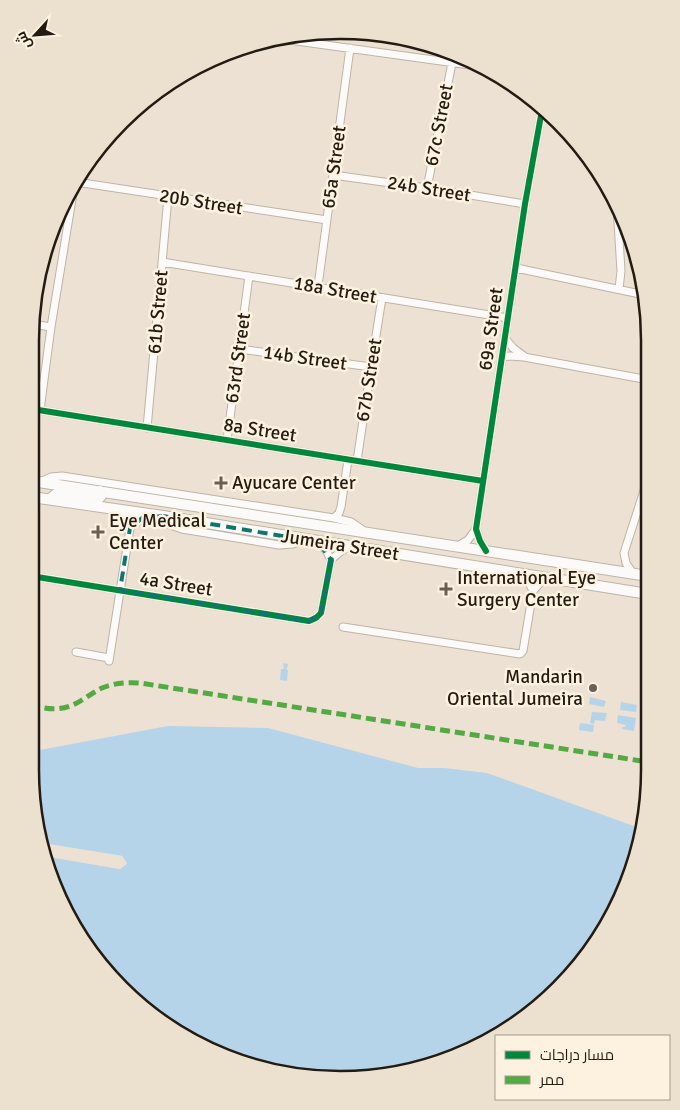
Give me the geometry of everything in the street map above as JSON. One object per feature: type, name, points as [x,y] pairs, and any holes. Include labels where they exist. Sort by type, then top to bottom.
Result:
[{"type":"main road","name":"Jumeira Street","points":[[39,482],[641,575]]},
{"type":"main road","points":[[50,499],[56,494],[98,499],[101,496],[100,491]]},
{"type":"main road","name":"Jumeira Street","points":[[39,497],[641,593]]},
{"type":"main road","points":[[122,511],[125,505],[128,504],[172,509],[186,505]]},
{"type":"street","points":[[299,41],[459,64]]},
{"type":"street","name":"65a Street","points":[[318,286],[350,48]]},
{"type":"street","name":"67c Street","points":[[427,188],[452,63]]},
{"type":"street","name":"69a Street","points":[[476,529],[541,116]]},
{"type":"street","name":"24b Street","points":[[333,174],[526,204]]},
{"type":"street","name":"20b Street","points":[[83,183],[327,220]]},
{"type":"street","name":"61b Street","points":[[147,428],[168,197]]},
{"type":"street","points":[[39,393],[71,205]]},
{"type":"street","points":[[618,226],[621,271],[619,289]]},
{"type":"street","name":"18a Street","points":[[162,262],[508,318]]},
{"type":"street","points":[[516,268],[637,293]]},
{"type":"street","name":"63rd Street","points":[[227,440],[249,276]]},
{"type":"street","name":"67b Street","points":[[357,461],[382,298]]},
{"type":"street","points":[[39,325],[51,326]]},
{"type":"street","points":[[505,338],[512,348],[524,357]]},
{"type":"street","name":"14b Street","points":[[239,349],[370,368]]},
{"type":"street","points":[[502,357],[524,357],[641,379]]},
{"type":"street","name":"8a Street","points":[[39,410],[483,482]]},
{"type":"street","points":[[334,518],[339,513],[341,507],[348,460]]},
{"type":"street","points":[[39,480],[62,476],[334,518],[351,522],[366,533]]},
{"type":"street","points":[[633,574],[626,563],[624,553],[641,500]]},
{"type":"street","points":[[76,652],[109,659],[130,528],[122,511]]},
{"type":"street","points":[[130,528],[149,514]]},
{"type":"street","points":[[456,547],[468,540],[476,529]]},
{"type":"street","points":[[476,529],[486,551]]},
{"type":"street","points":[[318,542],[326,550],[331,560],[350,546]]},
{"type":"street","name":"4a Street","points":[[39,577],[309,621],[319,616],[322,609],[331,560]]},
{"type":"street","points":[[520,574],[528,581],[533,591]]},
{"type":"street","points":[[343,627],[521,654],[533,591],[547,578]]},
{"type":"highlighted area","points":[[163,516],[318,542],[331,560],[321,613],[309,621],[120,590],[130,528],[142,518]]},
{"type":"water","points":[[283,663],[288,664],[286,669],[288,670],[287,681],[280,680],[281,669],[284,669]]},
{"type":"water","points":[[590,697],[606,701],[604,707],[589,704]]},
{"type":"water","points":[[621,702],[637,705],[636,712],[620,710]]},
{"type":"water","points":[[592,712],[607,713],[605,721],[595,720],[594,724],[590,723]]},
{"type":"water","points":[[618,715],[636,718],[634,731],[622,729],[626,725],[617,723]]},
{"type":"water","points":[[580,723],[594,725],[593,732],[579,730]]},
{"type":"water","points":[[168,726],[268,728],[418,768],[444,768],[487,773],[635,827],[625,867],[601,921],[566,969],[523,1009],[491,1031],[473,1040],[418,1061],[360,1071],[301,1069],[243,1055],[189,1031],[141,996],[114,969],[79,921],[62,885],[52,857],[120,869],[127,863],[122,856],[48,844],[39,790],[40,750]]},
{"type":"pier","points":[[48,844],[122,856],[127,864],[120,869],[52,857],[51,855],[119,867],[124,863],[121,858],[49,846]]},
{"type":"marked path","points":[[39,707],[50,709],[63,708],[76,704],[107,686],[121,683],[140,683],[641,761]]},
{"type":"cycle path","points":[[486,551],[476,529],[525,204],[541,116]]},
{"type":"cycle path","points":[[39,410],[483,481]]},
{"type":"cycle path","points":[[39,577],[309,621],[321,613],[331,560]]},
{"type":"place","name":"Ayucare Center","points":[[221,483]]},
{"type":"place","name":"Eye Medical Center","points":[[98,532]]},
{"type":"place","name":"International Eye Surgery Center","points":[[446,589]]},
{"type":"place","name":"Mandarin Oriental Jumeira","points":[[593,688]]}]
